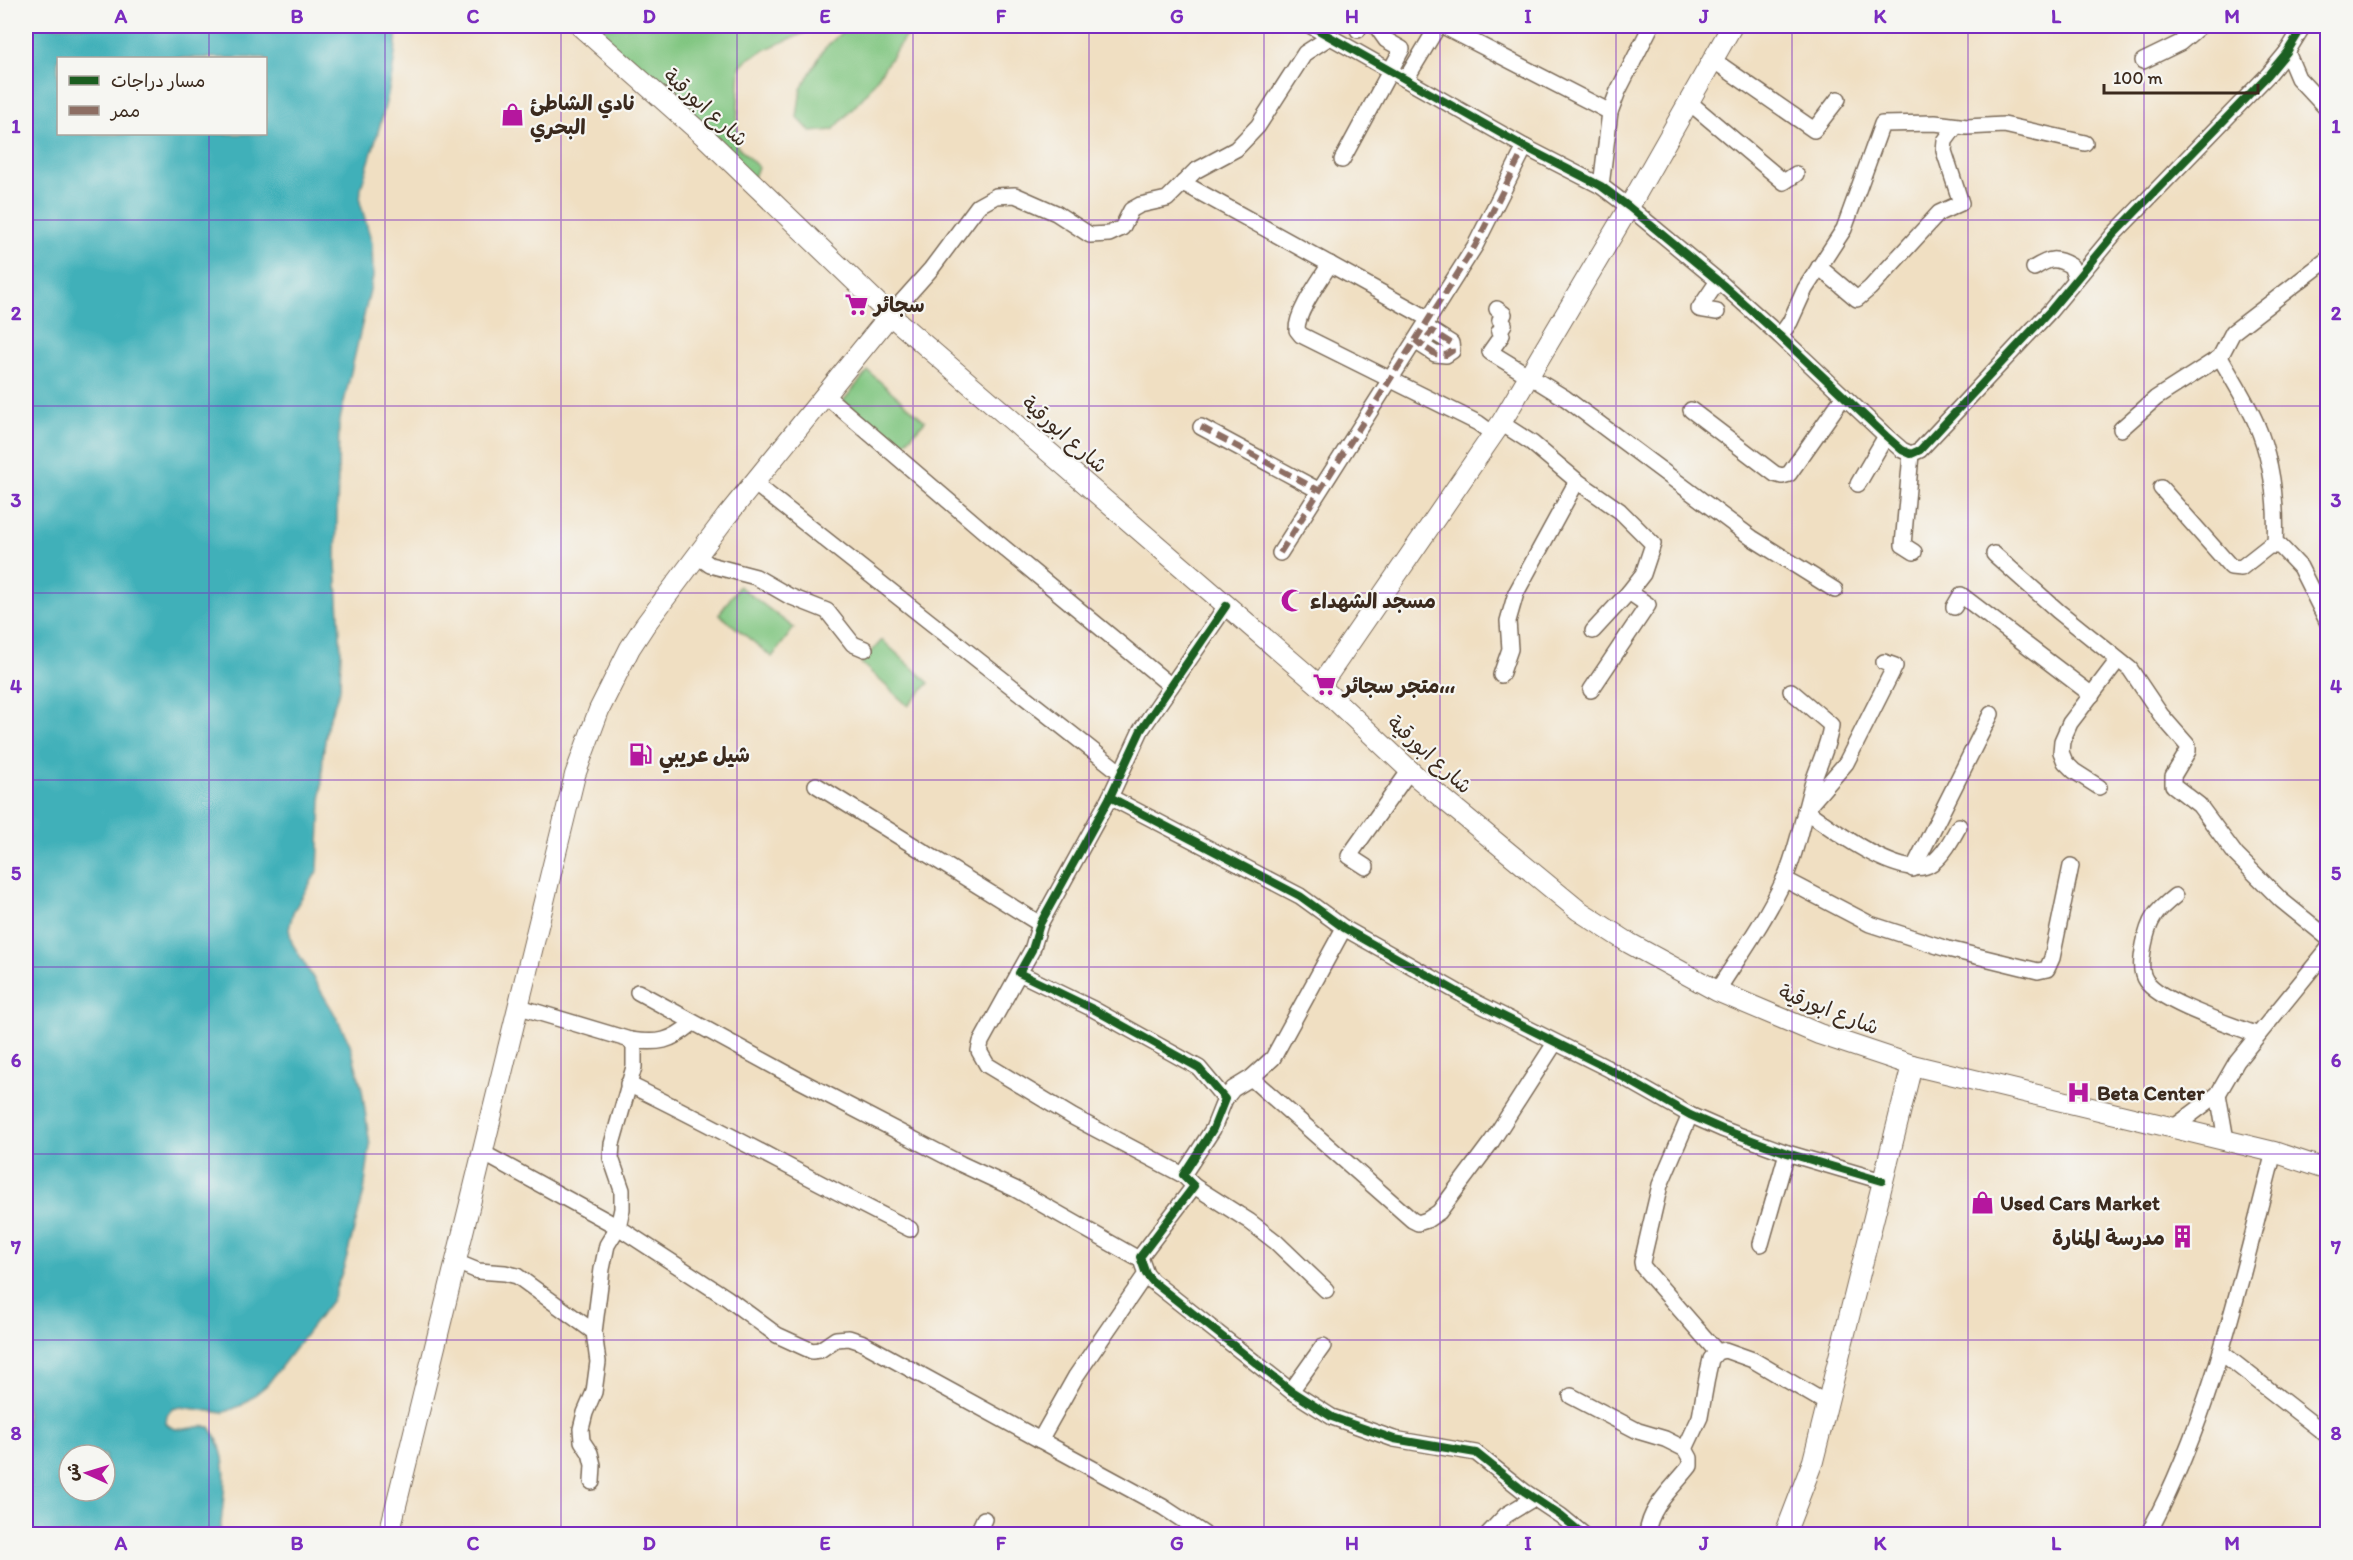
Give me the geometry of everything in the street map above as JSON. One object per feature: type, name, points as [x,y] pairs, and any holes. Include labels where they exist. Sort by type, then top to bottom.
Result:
[{"type":"main road","name":"شارع ابورقية","points":[[580,26],[704,136],[890,315],[1320,686],[1410,770],[1578,910],[1629,943],[1717,991],[1819,1034],[1912,1065],[2274,1152],[2328,1170]]},
{"type":"main road","points":[[1320,686],[1497,429],[1629,207],[1732,26]]},
{"type":"main road","points":[[389,1534],[520,1007],[575,775],[588,737],[630,648],[696,555],[890,315]]},
{"type":"main road","points":[[1785,1534],[1813,1461],[1912,1065]]},
{"type":"street","points":[[1311,26],[1525,147],[1601,186],[1718,281],[1886,436],[1902,450],[1911,453],[1920,450],[2050,311],[2114,234],[2244,101],[2287,52],[2303,26]]},
{"type":"street","points":[[1342,160],[1402,49],[1386,40],[1376,26]]},
{"type":"street","points":[[1406,79],[1438,26]]},
{"type":"street","points":[[1443,26],[1610,112]]},
{"type":"street","points":[[1601,186],[1610,112],[1618,91],[1651,26]]},
{"type":"street","points":[[2143,61],[2180,43],[2200,26]]},
{"type":"street","points":[[890,315],[930,269],[978,206],[996,196],[1015,195],[1056,213],[1090,235],[1109,234],[1122,228],[1131,210],[1140,205],[1167,199],[1195,171],[1236,149],[1258,126],[1305,53],[1330,37]]},
{"type":"street","points":[[2287,52],[2298,78],[2328,110]]},
{"type":"street","points":[[1713,60],[1814,130],[1838,99]]},
{"type":"street","points":[[1689,102],[1784,182],[1796,174]]},
{"type":"street","points":[[1780,336],[1790,322],[1819,267],[1844,229],[1882,124],[1935,123],[1966,127],[2004,125],[2085,144]]},
{"type":"street","points":[[1819,267],[1857,298],[1870,288],[1939,213],[1960,203],[1944,151],[1945,141],[1956,126]]},
{"type":"street","points":[[1280,553],[1390,378],[1418,342],[1429,319],[1475,246],[1525,147]]},
{"type":"street","points":[[1183,183],[1429,319]]},
{"type":"street","points":[[2121,429],[2156,398],[2220,357],[2233,332],[2328,259]]},
{"type":"street","points":[[2034,268],[2047,260],[2061,261],[2071,266],[2076,279]]},
{"type":"street","points":[[1330,264],[1296,324],[1301,335],[1478,423],[1532,443],[1577,481],[1620,511],[1653,544],[1643,574],[1593,632]]},
{"type":"street","points":[[1717,312],[1699,309],[1718,281]]},
{"type":"street","points":[[1497,309],[1504,314],[1500,320],[1504,324],[1499,332],[1502,335],[1490,352],[1575,405],[1752,538],[1835,590]]},
{"type":"street","points":[[2220,357],[2256,423],[2274,481],[2275,545]]},
{"type":"street","points":[[825,395],[986,533],[1171,686]]},
{"type":"street","points":[[1691,410],[1775,474],[1782,476],[1789,474],[1844,396]]},
{"type":"street","points":[[1201,427],[1318,490]]},
{"type":"street","points":[[1858,484],[1886,436]]},
{"type":"street","points":[[1911,453],[1903,545],[1914,552]]},
{"type":"street","points":[[1501,675],[1510,648],[1508,621],[1516,593],[1577,481]]},
{"type":"street","points":[[753,483],[1121,773]]},
{"type":"street","points":[[2161,488],[2231,567],[2241,568],[2269,546],[2280,546],[2300,567],[2327,620]]},
{"type":"street","points":[[1994,554],[2130,669],[2161,715],[2188,746],[2188,751],[2171,781],[2173,785],[2199,805],[2243,862],[2281,900],[2328,938]]},
{"type":"street","points":[[696,555],[710,565],[756,577],[789,596],[827,611],[853,644],[865,649]]},
{"type":"street","points":[[1591,690],[1648,605],[1629,592]]},
{"type":"street","points":[[1954,607],[1961,596],[2092,695]]},
{"type":"street","points":[[1226,606],[1141,730],[1110,797],[1040,924],[1032,950],[981,1042],[979,1051],[987,1065],[1073,1117],[1188,1180],[1249,1221],[1276,1242],[1326,1290]]},
{"type":"street","points":[[2099,786],[2074,771],[2065,762],[2061,752],[2065,731],[2118,660]]},
{"type":"street","points":[[1805,810],[1845,763],[1896,666],[1884,662]]},
{"type":"street","points":[[1717,991],[1764,917],[1784,879],[1830,736],[1831,725],[1791,691]]},
{"type":"street","points":[[1913,868],[1991,714]]},
{"type":"street","points":[[1366,867],[1349,856],[1410,770]]},
{"type":"street","points":[[816,785],[1040,924]]},
{"type":"street","points":[[1110,797],[1300,896],[1344,928],[1477,1003],[1607,1068],[1690,1114],[1722,1129],[1787,1153],[1882,1181]]},
{"type":"street","points":[[1805,810],[1838,835],[1899,866],[1913,868],[1931,865],[1947,846],[1959,826]]},
{"type":"street","points":[[1784,879],[1870,924],[1944,948],[2038,971],[2047,969],[2052,958],[2071,866]]},
{"type":"street","points":[[2175,896],[2158,909],[2148,925],[2142,971],[2146,981],[2162,994],[2199,1013],[2258,1035]]},
{"type":"street","points":[[1140,1257],[1188,1180],[1225,1099],[1233,1089],[1251,1078],[1273,1058],[1344,928]]},
{"type":"street","points":[[2173,1128],[2218,1094],[2237,1062],[2328,949]]},
{"type":"street","points":[[1019,973],[1093,1009],[1199,1068],[1225,1099]]},
{"type":"street","points":[[638,992],[893,1129],[1015,1190],[1135,1257],[1140,1257]]},
{"type":"street","points":[[520,1007],[630,1040],[653,1043],[676,1036],[693,1023]]},
{"type":"street","points":[[592,1482],[593,1465],[590,1453],[582,1441],[581,1429],[594,1392],[598,1362],[594,1332],[602,1269],[608,1245],[618,1227],[622,1209],[622,1190],[611,1158],[612,1144],[621,1120],[634,1058],[634,1047],[630,1040]]},
{"type":"street","points":[[1251,1078],[1418,1223],[1427,1221],[1439,1212],[1492,1141],[1555,1043]]},
{"type":"street","points":[[628,1084],[720,1129],[819,1184],[910,1229]]},
{"type":"street","points":[[2218,1094],[2226,1140]]},
{"type":"street","points":[[1690,1114],[1660,1185],[1642,1262],[1643,1267],[1717,1352]]},
{"type":"street","points":[[2153,1532],[2194,1437],[2222,1353],[2274,1152]]},
{"type":"street","points":[[483,1153],[618,1227],[728,1298],[777,1335],[812,1351],[820,1350],[836,1339],[849,1338],[861,1342],[1163,1507],[1204,1534]]},
{"type":"street","points":[[1761,1244],[1787,1153]]},
{"type":"street","points":[[1140,1257],[1146,1274],[1152,1281],[1291,1391],[1332,1417],[1394,1439],[1476,1453],[1583,1534]]},
{"type":"street","points":[[456,1262],[478,1271],[517,1276],[594,1332]]},
{"type":"street","points":[[1040,1440],[1076,1376],[1146,1274]]},
{"type":"street","points":[[1291,1391],[1323,1346]]},
{"type":"street","points":[[1685,1449],[1700,1417],[1711,1359],[1717,1352],[1725,1350],[1753,1360],[1828,1404]]},
{"type":"street","points":[[2222,1353],[2328,1436]]},
{"type":"street","points":[[1571,1396],[1629,1426],[1685,1449],[1690,1458],[1690,1466],[1654,1509],[1649,1520],[1647,1534]]},
{"type":"street","points":[[1488,1534],[1511,1511],[1534,1498]]},
{"type":"street","points":[[977,1534],[984,1519]]},
{"type":"green space","points":[[580,26],[818,26],[757,54],[740,66],[736,145],[758,167],[752,182]]},
{"type":"green space","points":[[848,26],[922,26],[905,37],[867,93],[833,130],[811,132],[797,117],[801,89],[824,49]]},
{"type":"green space","points":[[868,371],[925,421],[899,449],[843,401]]},
{"type":"green space","points":[[739,586],[794,628],[772,657],[719,614]]},
{"type":"green space","points":[[882,640],[929,683],[908,706],[861,663]]},
{"type":"water","points":[[26,26],[397,26],[389,88],[361,188],[360,202],[372,243],[373,277],[339,424],[336,563],[341,652],[340,689],[328,722],[323,754],[318,870],[293,912],[289,929],[292,943],[350,1044],[362,1089],[370,1146],[364,1192],[344,1267],[332,1300],[267,1385],[242,1405],[223,1413],[181,1407],[172,1409],[167,1415],[166,1423],[175,1429],[210,1427],[222,1452],[224,1492],[220,1534],[26,1534]]},
{"type":"marked path","points":[[1280,553],[1475,246],[1525,147]]},
{"type":"marked path","points":[[1415,340],[1421,345],[1432,331],[1451,343],[1452,351],[1446,355],[1435,354],[1421,345]]},
{"type":"marked path","points":[[1201,427],[1318,490]]},
{"type":"cycle path","points":[[1311,26],[1525,147],[1601,186],[1723,285],[1886,436],[1902,450],[1911,454],[1920,450],[2050,311],[2114,234],[2268,75],[2287,52],[2303,26]]},
{"type":"cycle path","points":[[1226,606],[1141,730],[1110,797],[1040,924],[1032,950],[1019,973],[1093,1009],[1199,1068],[1225,1099],[1213,1129],[1183,1175],[1194,1186],[1140,1257],[1146,1274],[1152,1281],[1291,1391],[1332,1417],[1394,1439],[1476,1453],[1583,1534]]},
{"type":"cycle path","points":[[1110,797],[1300,896],[1344,928],[1477,1003],[1607,1068],[1690,1115],[1787,1153],[1882,1181]]},
{"type":"place","name":"نادي الشاطئ البحري","points":[[512,114]]},
{"type":"place","name":"سجائر","points":[[856,304]]},
{"type":"place","name":"مسجد الشهداء","points":[[1292,600]]},
{"type":"place","name":"متجر سجائر،،،","points":[[1325,685]]},
{"type":"place","name":"شيل عريبي","points":[[641,754]]},
{"type":"place","name":"Beta Center","points":[[2079,1092]]},
{"type":"place","name":"Used Cars Market","points":[[1982,1202]]},
{"type":"place","name":"مدرسة المنارة","points":[[2183,1237]]}]
